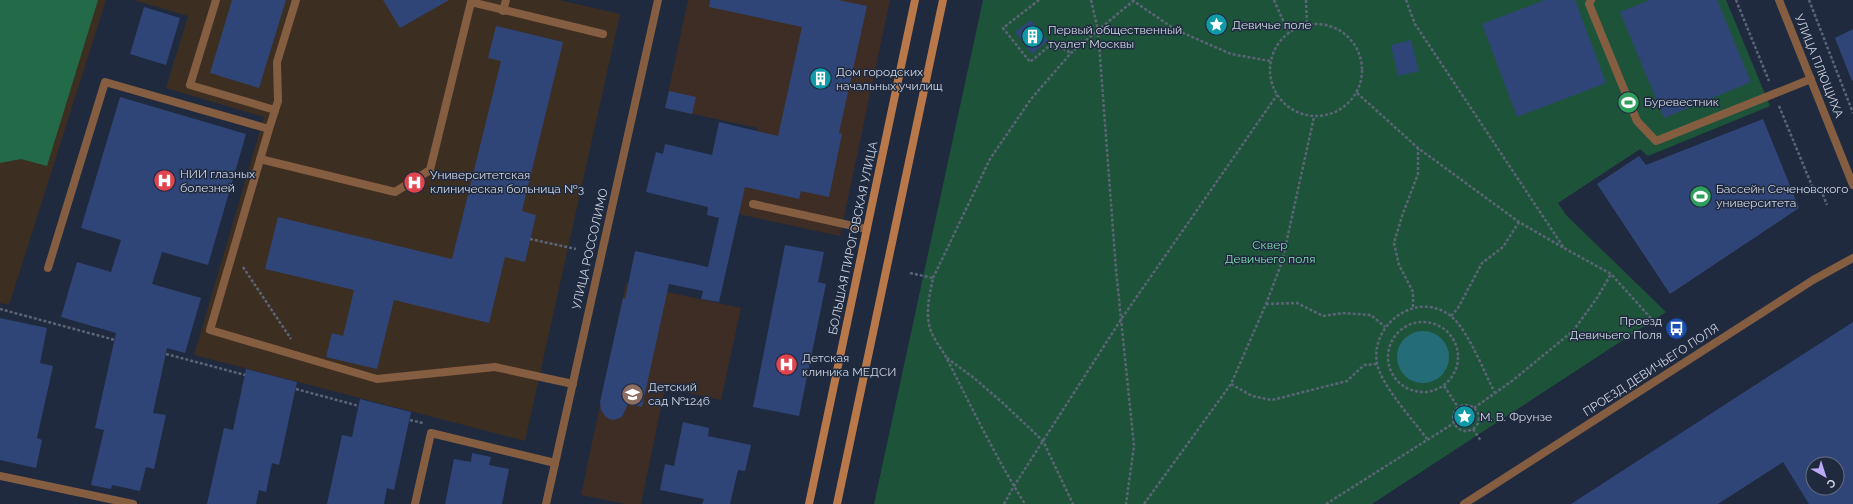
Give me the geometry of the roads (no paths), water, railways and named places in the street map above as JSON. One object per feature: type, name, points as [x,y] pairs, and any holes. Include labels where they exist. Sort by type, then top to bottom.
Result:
[{"type":"main road","name":"БОЛЬШАЯ ПИРОГОВСКАЯ УЛИЦА","points":[[809,504],[915,0]]},
{"type":"main road","points":[[837,504],[943,0]]},
{"type":"street","points":[[216,0],[190,85],[275,110]]},
{"type":"street","points":[[296,0],[277,62],[278,101],[210,330],[377,379],[495,367],[572,384]]},
{"type":"street","points":[[503,11],[506,0]]},
{"type":"street","name":"УЛИЦА РОССОЛИМО","points":[[546,504],[658,0]]},
{"type":"street","points":[[1591,0],[1589,4],[1637,121],[1656,141],[1811,79]]},
{"type":"street","name":"УЛИЦА ПЛЮЩИХА","points":[[1779,0],[1853,185]]},
{"type":"street","points":[[260,159],[395,192],[430,170],[471,2],[503,11],[603,34]]},
{"type":"street","points":[[48,268],[105,82],[269,129]]},
{"type":"street","points":[[754,204],[867,229]]},
{"type":"street","name":"ПРОЕЗД ДЕВИЧЬЕГО ПОЛЯ","points":[[1464,504],[1813,280],[1853,258]]},
{"type":"street","points":[[415,504],[431,432],[555,463]]},
{"type":"street","points":[[0,476],[133,504]]},
{"type":"place","name":"Девичье поле","points":[[1216,25]]},
{"type":"place","name":"Первый общественный туалет Москвы","points":[[1032,37]]},
{"type":"place","name":"Дом городских начальных училищ","points":[[821,79]]},
{"type":"place","name":"Буревестник","points":[[1629,102]]},
{"type":"place","name":"НИИ глазных болезней","points":[[164,181]]},
{"type":"place","name":"Университетская клиническая больница №3","points":[[414,182]]},
{"type":"place","name":"Бассейн Сеченовского университета","points":[[1700,196]]},
{"type":"place","name":"Проезд Девичьего Поля","points":[[1677,328]]},
{"type":"place","name":"Детская клиника МЕДСИ","points":[[786,365]]},
{"type":"place","name":"Детский сад №1246","points":[[633,394]]},
{"type":"place","name":"М. В. Фрунзе","points":[[1465,417]]},
{"type":"park label","name":"Сквер Девичьего поля","points":[[1270,252]]}]
